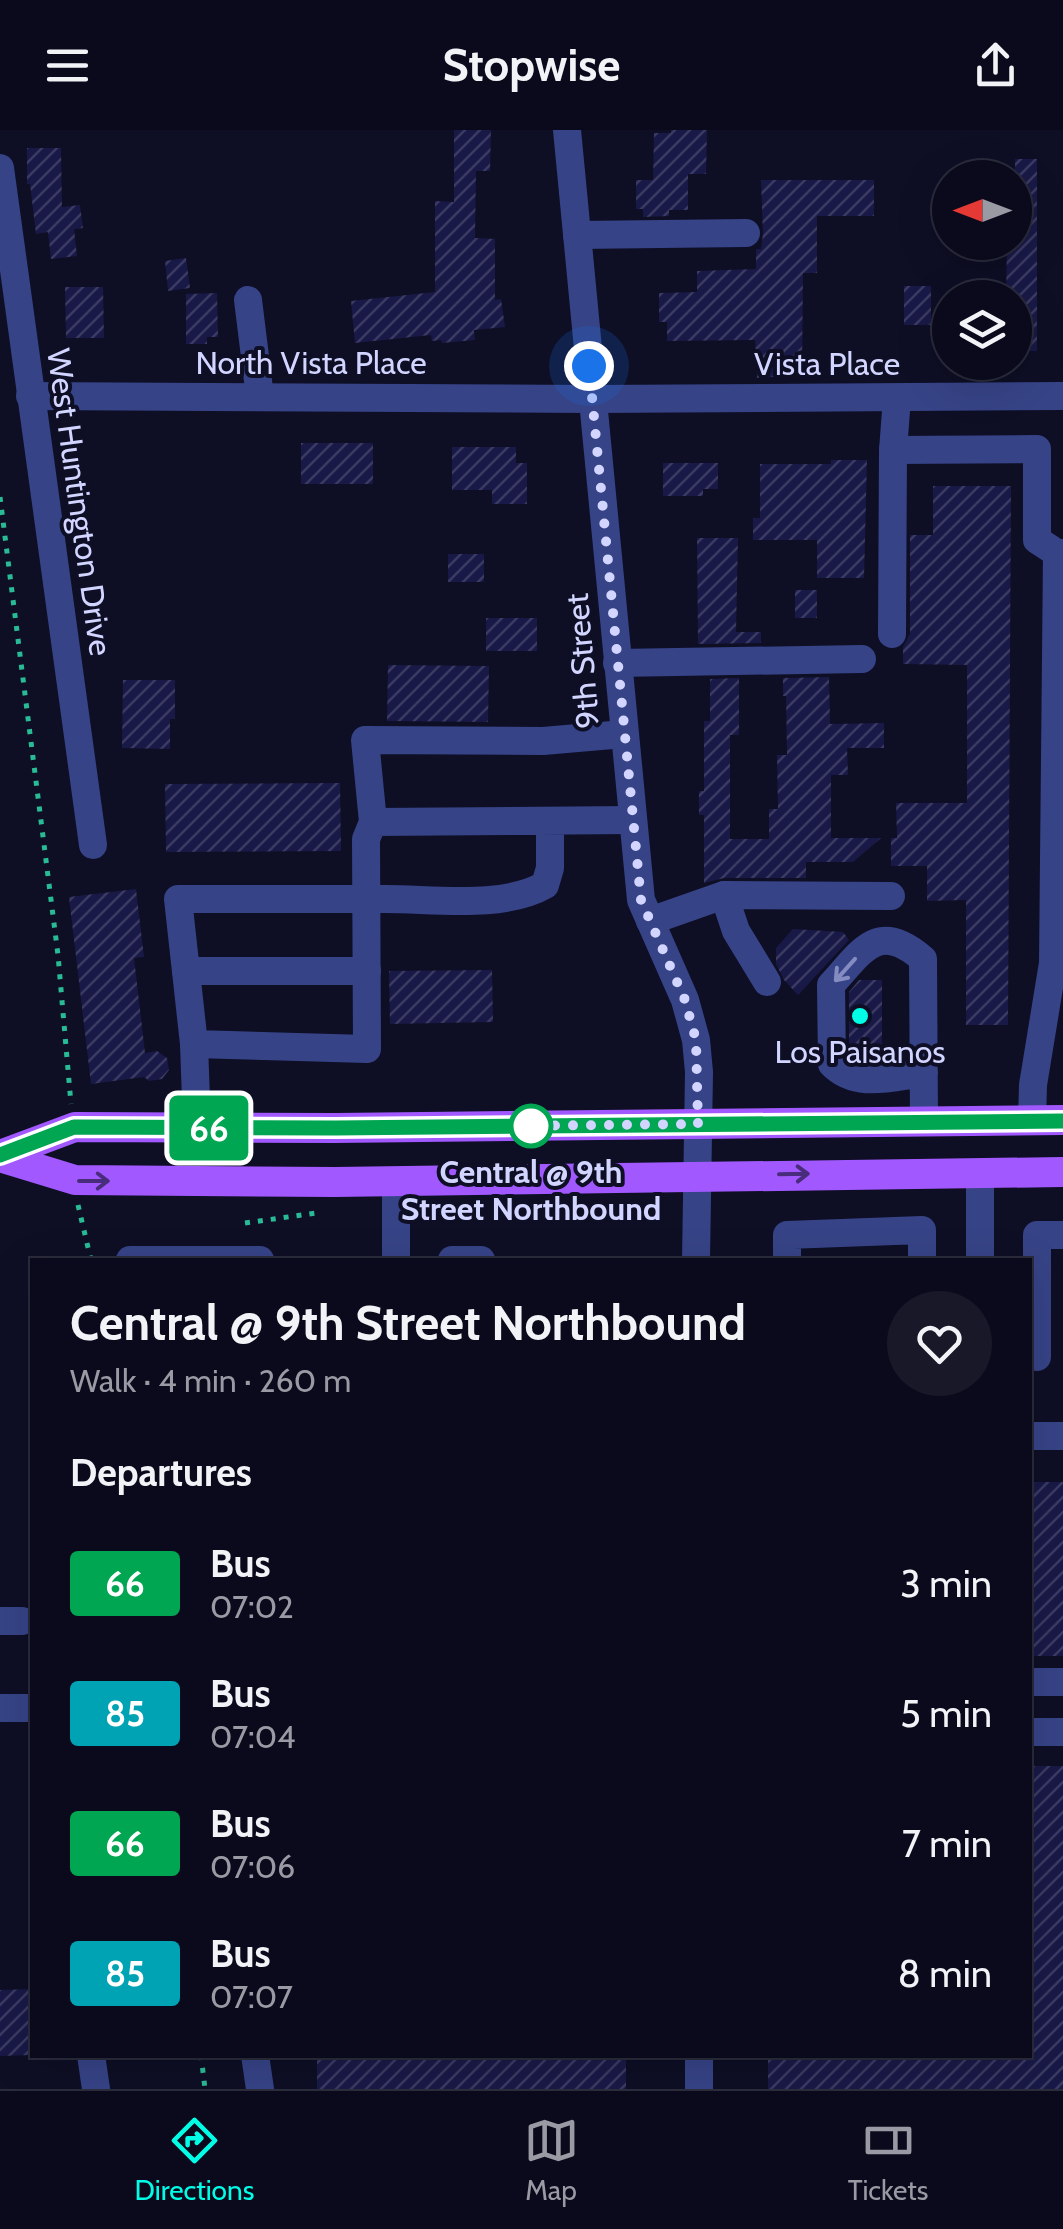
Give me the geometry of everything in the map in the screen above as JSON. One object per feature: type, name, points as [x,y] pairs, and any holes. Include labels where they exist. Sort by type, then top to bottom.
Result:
[{"type":"main road","points":[[0,1156],[74,1127],[1063,1120]]},
{"type":"main road","points":[[0,1156],[76,1180],[396,1181],[1063,1172]]},
{"type":"street","name":"9th Street","points":[[567,130],[641,900],[685,1000],[696,1040],[696,1258]]},
{"type":"street","name":"West Huntington Drive","points":[[0,168],[92,845]]},
{"type":"street","points":[[577,235],[746,233]]},
{"type":"street","points":[[248,300],[260,397]]},
{"type":"street","name":"North Vista Place","points":[[30,396],[592,399]]},
{"type":"street","name":"Vista Place","points":[[592,399],[1063,396]]},
{"type":"street","points":[[892,634],[893,450],[898,398]]},
{"type":"street","points":[[893,450],[1036,449],[1037,540],[1060,553],[1058,963],[1033,1085],[1032,1121]]},
{"type":"street","points":[[617,663],[862,659]]},
{"type":"street","points":[[194,1044],[367,1048],[366,839],[373,822],[365,740],[543,741],[624,734]]},
{"type":"street","points":[[197,1128],[194,1044],[178,898],[507,898],[528,894],[546,884],[550,820]]},
{"type":"street","points":[[373,822],[632,820]]},
{"type":"street","points":[[724,896],[736,932],[768,982]]},
{"type":"street","points":[[650,921],[724,896],[891,896]]},
{"type":"street","points":[[924,1074],[862,1080],[846,1077],[832,1064],[831,985],[870,942],[906,944],[924,960],[924,1074],[924,1121]]},
{"type":"street","points":[[186,971],[367,970]]},
{"type":"street","points":[[980,1173],[980,1258]]},
{"type":"street","points":[[396,1181],[396,1258]]},
{"type":"street","points":[[788,1258],[787,1235],[922,1230],[922,1258]]},
{"type":"street","points":[[1044,1357],[1050,1235]]},
{"type":"street","points":[[1032,1436],[1063,1436]]},
{"type":"street","points":[[1032,1682],[1063,1682]]},
{"type":"street","points":[[0,1708],[30,1708]]},
{"type":"street","points":[[1032,1732],[1063,1732]]},
{"type":"street","points":[[91,2058],[96,2089]]},
{"type":"street","points":[[256,2058],[260,2089]]},
{"type":"street","points":[[699,2058],[699,2089]]},
{"type":"path","points":[[0,497],[58,955],[71,1107]]},
{"type":"path","points":[[78,1204],[92,1258]]},
{"type":"path","points":[[245,1223],[316,1213],[316,1206]]},
{"type":"path","points":[[201,2058],[205,2089]]},
{"type":"building","points":[[454,130],[491,130],[490,171],[476,171],[475,238],[495,239],[495,300],[501,299],[505,327],[474,330],[475,340],[442,343],[432,341],[431,335],[355,343],[351,301],[435,292],[435,201],[454,202]]},
{"type":"building","points":[[707,130],[706,174],[688,174],[688,210],[669,210],[669,216],[643,217],[643,209],[636,209],[636,180],[653,180],[654,133]]},
{"type":"building","points":[[27,148],[61,148],[62,207],[80,205],[83,228],[74,229],[77,256],[51,259],[48,232],[36,234],[27,184]]},
{"type":"building","points":[[1037,159],[1037,351],[1032,351],[1032,280],[1006,280],[1007,260],[1032,260],[1032,160],[1015,160]]},
{"type":"building","points":[[761,180],[874,180],[874,216],[817,216],[817,273],[803,273],[802,375],[757,378],[755,340],[667,341],[667,322],[659,322],[659,293],[697,292],[697,271],[756,269],[756,249],[761,249],[763,234]]},
{"type":"building","points":[[186,258],[190,288],[168,291],[165,261]]},
{"type":"building","points":[[904,286],[931,286],[931,325],[904,325]]},
{"type":"building","points":[[65,287],[103,287],[104,338],[66,338]]},
{"type":"building","points":[[217,293],[218,337],[207,337],[207,344],[186,344],[186,294]]},
{"type":"building","points":[[301,443],[373,443],[373,484],[301,484]]},
{"type":"building","points":[[452,447],[516,447],[516,463],[527,463],[527,504],[492,504],[492,490],[452,490]]},
{"type":"building","points":[[831,460],[867,460],[864,578],[817,578],[817,540],[753,540],[753,518],[760,518],[760,464],[831,464]]},
{"type":"building","points":[[663,463],[718,463],[718,489],[703,489],[703,496],[663,496]]},
{"type":"building","points":[[933,486],[1011,486],[1008,1025],[966,1025],[966,900],[927,901],[927,866],[891,866],[891,838],[897,838],[896,803],[967,803],[967,665],[903,664],[903,647],[910,634],[910,535],[933,535]]},
{"type":"building","points":[[697,538],[738,538],[736,632],[761,632],[761,643],[698,644]]},
{"type":"building","points":[[448,554],[484,554],[484,582],[448,582]]},
{"type":"building","points":[[795,590],[817,590],[817,618],[795,618]]},
{"type":"building","points":[[486,618],[537,618],[537,651],[486,651]]},
{"type":"building","points":[[388,665],[489,666],[488,722],[387,721]]},
{"type":"building","points":[[829,677],[830,724],[884,723],[884,748],[847,748],[848,775],[831,775],[831,838],[881,838],[853,862],[806,862],[806,878],[724,878],[704,883],[704,815],[699,815],[699,791],[704,791],[704,721],[710,721],[710,679],[739,678],[739,735],[730,735],[730,839],[769,839],[769,809],[778,809],[777,755],[787,755],[783,678]]},
{"type":"building","points":[[123,680],[175,680],[170,749],[122,748]]},
{"type":"building","points":[[340,783],[341,851],[166,852],[165,784]]},
{"type":"building","points":[[136,889],[144,957],[134,958],[145,1053],[157,1051],[167,1058],[169,1070],[162,1079],[149,1081],[144,1077],[91,1084],[69,897]]},
{"type":"building","points":[[793,929],[843,932],[849,940],[798,995],[776,964],[776,948]]},
{"type":"building","points":[[492,970],[493,1022],[390,1024],[389,971]]},
{"type":"building","name":"Los Paisanos","points":[[859,980],[882,980],[882,1052],[849,1052],[849,992]]},
{"type":"building","points":[[1032,1482],[1063,1482],[1063,1656],[1032,1656]]},
{"type":"building","points":[[1032,1766],[1063,1766],[1063,2089],[768,2089],[768,2058],[1032,2058]]},
{"type":"building","points":[[30,1989],[30,2055],[0,2056],[0,1990]]},
{"type":"building","points":[[317,2058],[626,2058],[626,2089],[317,2089]]},
{"type":"bus line","name":"66","points":[[0,1155],[74,1127],[1063,1121]]},
{"type":"place","name":"Los Paisanos","points":[[860,1016]]},
{"type":"place","name":"Central @ 9th Street Northbound","points":[[531,1126]]},
{"type":"route","points":[[531,1126],[516,1126],[698,1124],[696,1040],[685,1000],[641,900],[589,366]]}]
